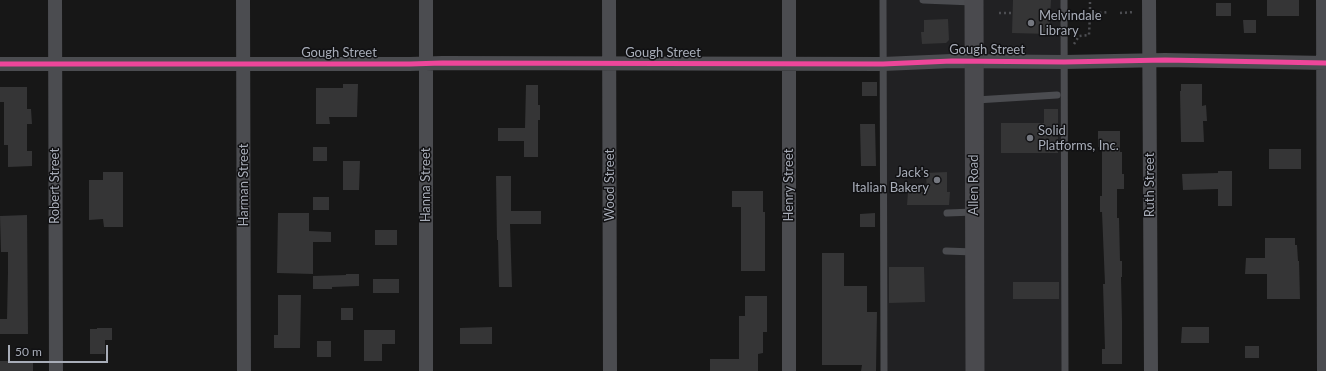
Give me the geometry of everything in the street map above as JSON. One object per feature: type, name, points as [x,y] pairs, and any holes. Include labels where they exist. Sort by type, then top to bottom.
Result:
[{"type":"main road","name":"Allen Road","points":[[974,1],[975,371]]},
{"type":"street","name":"Robert Street","points":[[55,0],[56,371]]},
{"type":"street","name":"Harman Street","points":[[243,0],[244,371]]},
{"type":"street","name":"Hanna Street","points":[[426,0],[426,371]]},
{"type":"street","name":"Wood Street","points":[[609,0],[610,371]]},
{"type":"street","name":"Henry Street","points":[[789,0],[789,371]]},
{"type":"street","name":"Ruth Street","points":[[1149,0],[1151,371]]},
{"type":"street","points":[[1323,0],[1324,371]]},
{"type":"street","name":"Gough Street","points":[[0,64],[883,64],[952,61],[1064,62],[1165,60],[1324,63]]},
{"type":"lane","points":[[883,0],[884,371]]},
{"type":"lane","points":[[923,0],[974,1]]},
{"type":"lane","points":[[1064,0],[1065,371]]},
{"type":"lane","points":[[974,100],[1057,95]]},
{"type":"lane","points":[[947,213],[974,212]]},
{"type":"lane","points":[[946,251],[974,252]]},
{"type":"path","points":[[1073,45],[1078,36],[1089,35],[1090,0]]},
{"type":"path","points":[[1090,14],[1108,12]]},
{"type":"path","points":[[1120,12],[1134,12]]},
{"type":"path","points":[[999,13],[1013,13]]},
{"type":"shaded area","points":[[883,0],[1064,0],[1065,371],[884,371]]},
{"type":"building","name":"Melvindale Library","points":[[1013,0],[1051,0],[1049,34],[1012,33]]},
{"type":"building","points":[[1267,0],[1299,0],[1299,16],[1267,16]]},
{"type":"building","points":[[1216,3],[1231,3],[1231,16],[1216,16]]},
{"type":"building","points":[[948,19],[949,40],[946,43],[922,44],[921,32],[924,32],[924,20]]},
{"type":"building","points":[[1243,20],[1256,20],[1256,33],[1244,33]]},
{"type":"building","points":[[862,82],[877,82],[877,96],[862,96]]},
{"type":"building","points":[[343,84],[358,84],[357,117],[329,117],[330,124],[316,124],[316,88],[343,88]]},
{"type":"building","points":[[1181,84],[1202,84],[1202,106],[1206,105],[1207,121],[1203,121],[1204,142],[1181,142]]},
{"type":"building","points":[[526,85],[538,85],[540,120],[538,120],[538,157],[524,157],[524,141],[498,141],[498,128],[525,128]]},
{"type":"building","points":[[0,87],[27,87],[27,109],[31,109],[32,124],[27,124],[27,151],[32,151],[32,166],[8,167],[8,145],[4,145],[4,102],[0,102]]},
{"type":"building","name":"Solid Platforms, Inc.","points":[[1044,109],[1058,109],[1058,153],[1001,153],[1001,123],[1044,123]]},
{"type":"building","points":[[860,124],[875,124],[876,166],[861,166]]},
{"type":"building","points":[[1098,131],[1120,131],[1120,152],[1122,152],[1124,189],[1117,189],[1117,218],[1119,218],[1120,261],[1122,261],[1122,364],[1102,364],[1102,349],[1105,349],[1103,284],[1105,284],[1102,212],[1100,212],[1100,196],[1102,196],[1102,147],[1098,147]]},
{"type":"building","points":[[313,147],[327,147],[327,161],[313,161]]},
{"type":"building","points":[[1269,149],[1301,149],[1301,169],[1269,169]]},
{"type":"building","points":[[343,161],[360,161],[359,190],[343,190]]},
{"type":"building","points":[[1218,171],[1232,171],[1232,206],[1218,206],[1218,189],[1183,190],[1182,174],[1218,173]]},
{"type":"building","points":[[103,172],[123,172],[123,227],[104,227],[103,219],[89,220],[89,180],[103,180]]},
{"type":"building","points":[[947,172],[947,192],[950,192],[949,205],[907,205],[908,192],[927,192],[926,173]]},
{"type":"building","points":[[496,176],[511,176],[511,211],[541,211],[541,224],[510,224],[512,287],[499,287]]},
{"type":"building","points":[[732,191],[763,191],[763,212],[765,212],[765,271],[741,271],[741,207],[732,207]]},
{"type":"building","points":[[313,197],[329,197],[329,210],[313,210]]},
{"type":"building","points":[[278,213],[309,213],[309,231],[331,232],[331,242],[313,242],[313,274],[277,273]]},
{"type":"building","points":[[875,213],[875,227],[860,227],[860,214]]},
{"type":"building","points":[[27,215],[28,334],[0,334],[0,319],[7,319],[8,252],[1,252],[0,216]]},
{"type":"building","points":[[375,230],[397,230],[397,245],[375,245]]},
{"type":"building","points":[[1265,238],[1295,238],[1299,261],[1300,299],[1267,299],[1267,274],[1245,274],[1246,258],[1265,258]]},
{"type":"building","points":[[822,253],[844,253],[844,286],[867,286],[867,312],[877,312],[876,371],[861,371],[862,365],[822,365]]},
{"type":"building","points":[[889,267],[924,267],[925,302],[889,303]]},
{"type":"building","points":[[359,274],[359,286],[332,287],[332,289],[313,289],[313,276]]},
{"type":"building","points":[[373,279],[399,279],[399,293],[373,293]]},
{"type":"building","points":[[1013,282],[1059,282],[1059,299],[1013,299]]},
{"type":"building","points":[[278,295],[301,295],[300,348],[274,348],[274,335],[278,335]]},
{"type":"building","points":[[745,296],[767,296],[767,332],[763,332],[763,353],[758,354],[758,371],[710,371],[710,359],[739,359],[739,316],[745,316]]},
{"type":"building","points":[[341,308],[353,308],[353,320],[341,320]]},
{"type":"building","points":[[492,327],[492,344],[460,344],[460,328]]},
{"type":"building","points":[[1182,327],[1209,327],[1209,343],[1181,343]]},
{"type":"building","points":[[112,328],[112,340],[105,340],[105,354],[90,354],[90,329]]},
{"type":"building","points":[[364,330],[395,330],[395,344],[382,344],[382,361],[364,361]]},
{"type":"building","points":[[317,341],[331,341],[331,357],[317,357]]},
{"type":"building","points":[[1245,346],[1259,346],[1259,358],[1245,358]]},
{"type":"building","points":[[0,361],[33,361],[33,371],[0,371]]},
{"type":"cycle path","points":[[0,64],[883,64],[952,61],[1064,62],[1165,60],[1326,63]]},
{"type":"place","name":"Melvindale Library","points":[[1031,23]]},
{"type":"place","name":"Solid Platforms, Inc.","points":[[1030,138]]},
{"type":"place","name":"Jack's Italian Bakery","points":[[937,180]]}]
